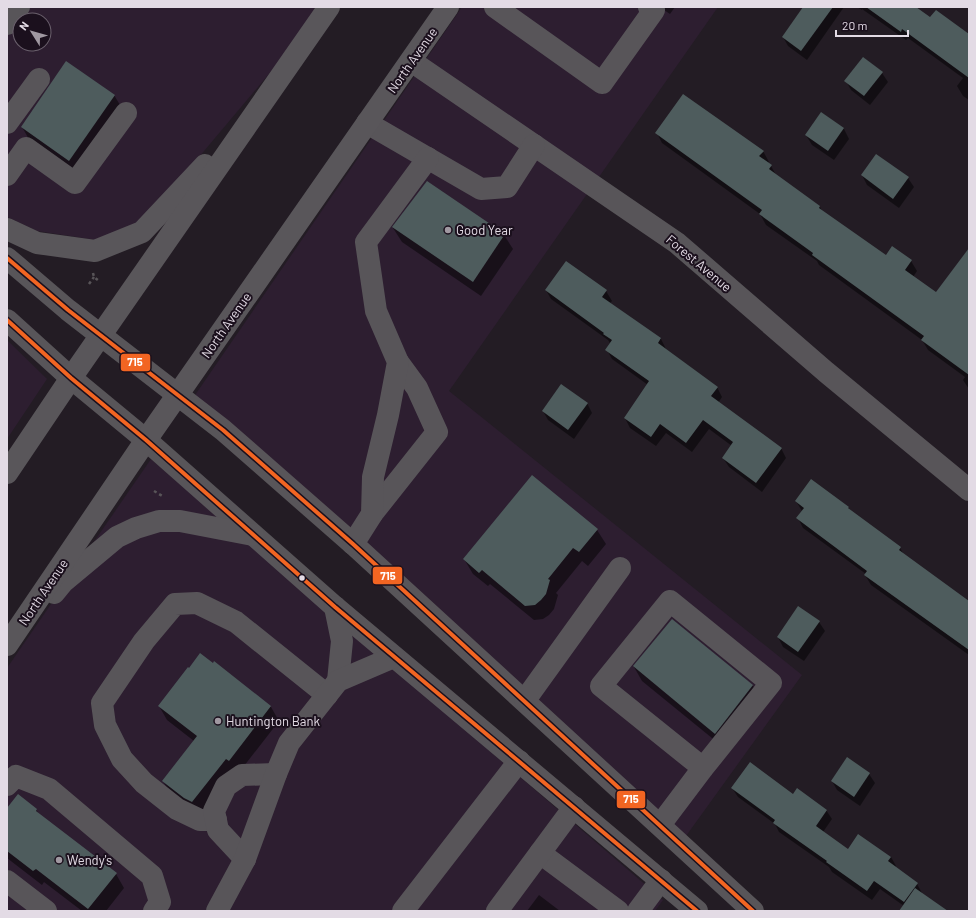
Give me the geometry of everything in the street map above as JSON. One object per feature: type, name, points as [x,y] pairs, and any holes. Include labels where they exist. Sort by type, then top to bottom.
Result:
[{"type":"main road","points":[[7,473],[328,7]]},
{"type":"main road","name":"North Avenue","points":[[7,646],[146,440],[448,7]]},
{"type":"main road","points":[[7,229],[37,243],[95,250],[142,232],[202,170],[297,53]]},
{"type":"main road","points":[[7,646],[63,582],[117,537],[136,528],[159,521],[180,521],[253,535]]},
{"type":"street","points":[[7,24],[19,7]]},
{"type":"street","points":[[494,7],[602,83],[654,10],[649,7]]},
{"type":"street","name":"Forest Avenue","points":[[411,60],[677,243],[826,372],[969,490]]},
{"type":"street","points":[[7,123],[39,79]]},
{"type":"street","points":[[7,134],[75,183],[126,113]]},
{"type":"street","points":[[367,123],[481,189],[507,187],[534,145]]},
{"type":"street","points":[[7,175],[26,148]]},
{"type":"street","points":[[353,544],[372,514],[437,432],[417,388],[398,362],[376,311],[366,242],[428,158]]},
{"type":"street","points":[[7,258],[100,336],[178,394],[223,430],[353,544],[525,700],[753,911]]},
{"type":"street","points":[[7,320],[71,378],[146,440],[335,607],[697,911]]},
{"type":"street","points":[[372,514],[373,477],[388,415],[398,362]]},
{"type":"street","points":[[525,700],[620,568]]},
{"type":"street","points":[[660,824],[771,683],[670,601],[601,686],[703,768]]},
{"type":"street","points":[[216,820],[200,820],[177,809],[144,784],[122,759],[105,725],[102,703],[144,642],[175,604],[197,603],[236,622],[333,688]]},
{"type":"street","points":[[333,688],[342,641],[335,607]]},
{"type":"street","points":[[217,911],[245,859],[289,743],[333,688],[394,657]]},
{"type":"street","points":[[403,911],[519,761]]},
{"type":"street","points":[[245,859],[218,830],[214,811],[226,786],[242,775],[276,774]]},
{"type":"street","points":[[7,785],[16,776],[50,789],[152,876],[160,902],[154,911]]},
{"type":"street","points":[[497,911],[574,807]]},
{"type":"street","points":[[540,853],[618,911]]},
{"type":"street","points":[[638,911],[661,880]]},
{"type":"street","points":[[7,881],[46,911]]},
{"type":"path","points":[[89,284],[94,277],[99,281]]},
{"type":"path","points":[[154,491],[165,498],[169,493]]},
{"type":"shaded area","points":[[7,7],[318,7],[290,49],[199,157],[139,222],[96,240],[37,231],[7,217]]},
{"type":"shaded area","points":[[462,7],[718,7],[449,391],[802,675],[681,843],[193,398]]},
{"type":"shaded area","points":[[7,340],[47,379],[7,439]]},
{"type":"shaded area","points":[[151,459],[663,900],[655,911],[7,911],[7,668]]},
{"type":"building","points":[[803,7],[833,7],[801,51],[782,37]]},
{"type":"building","points":[[866,7],[916,7],[930,17],[936,10],[969,34],[969,78],[902,29],[901,32]]},
{"type":"building","points":[[863,57],[883,72],[864,96],[844,81]]},
{"type":"building","points":[[66,61],[115,95],[69,161],[21,127]]},
{"type":"building","points":[[683,94],[764,151],[759,156],[772,165],[769,169],[820,206],[819,208],[886,255],[892,246],[912,260],[905,270],[936,292],[969,248],[969,375],[921,340],[924,336],[812,255],[813,253],[759,214],[762,210],[655,133]]},
{"type":"building","points":[[821,112],[844,128],[828,151],[805,135]]},
{"type":"building","points":[[876,154],[909,177],[893,199],[861,175]]},
{"type":"building","name":"Good Year","points":[[427,181],[505,234],[473,282],[392,227]]},
{"type":"building","points":[[566,261],[607,290],[602,297],[661,338],[658,343],[718,387],[711,396],[782,448],[756,483],[722,458],[733,442],[703,420],[686,443],[660,424],[651,437],[624,418],[649,381],[605,350],[612,340],[603,334],[604,333],[545,290]]},
{"type":"building","points":[[561,384],[588,403],[568,430],[542,411]]},
{"type":"building","points":[[532,475],[598,529],[579,552],[573,548],[548,579],[550,580],[546,594],[541,600],[535,605],[525,606],[482,570],[479,573],[463,559]]},
{"type":"building","points":[[811,479],[901,547],[899,550],[969,601],[969,650],[864,575],[867,571],[796,518],[804,508],[795,501]]},
{"type":"building","points":[[798,606],[820,621],[798,652],[777,637]]},
{"type":"building","points":[[672,619],[753,685],[715,734],[633,666]]},
{"type":"building","name":"Huntington Bank","points":[[200,653],[213,663],[214,661],[271,706],[229,761],[226,759],[192,802],[184,798],[162,781],[197,736],[158,706]]},
{"type":"building","points":[[847,757],[870,773],[854,797],[831,781]]},
{"type":"building","points":[[750,762],[793,794],[797,788],[827,810],[816,826],[848,849],[858,834],[891,857],[888,861],[918,883],[904,902],[874,881],[867,891],[773,823],[775,820],[731,788]]},
{"type":"building","name":"Wendy's","points":[[18,794],[37,809],[36,811],[117,873],[88,909],[36,869],[33,871],[7,851],[7,808]]},
{"type":"building","points":[[915,888],[948,911],[899,911]]},
{"type":"transit line","name":"715","points":[[7,258],[68,310],[223,430],[353,544],[753,911]]},
{"type":"transit line","name":"715","points":[[7,320],[71,378],[146,440],[335,607],[697,911]]},
{"type":"place","name":"Good Year","points":[[448,230]]},
{"type":"place","name":"Huntington Bank","points":[[218,721]]},
{"type":"place","name":"Wendy's","points":[[59,860]]}]
